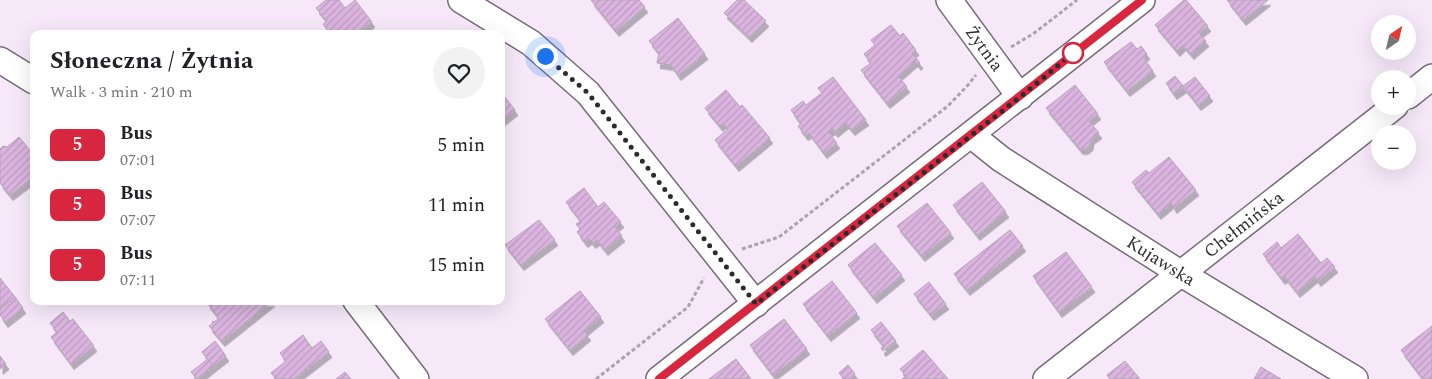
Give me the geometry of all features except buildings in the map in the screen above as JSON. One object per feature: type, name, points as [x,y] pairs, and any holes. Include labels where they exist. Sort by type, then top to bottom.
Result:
[{"type":"street","points":[[461,0],[531,43],[588,93],[756,304]]},
{"type":"street","name":"Żytnia","points":[[950,0],[1020,97]]},
{"type":"street","points":[[659,379],[1142,0]]},
{"type":"street","points":[[0,60],[30,79]]},
{"type":"street","points":[[1416,90],[1432,77]]},
{"type":"street","name":"Chełmińska","points":[[1046,379],[1383,115]]},
{"type":"street","name":"Kujawska","points":[[971,135],[1001,159],[1180,273],[1355,379]]},
{"type":"street","points":[[359,305],[416,379]]},
{"type":"path","points":[[1009,48],[1033,34],[1077,0]]},
{"type":"path","points":[[738,252],[744,248],[779,237],[948,106],[978,72]]},
{"type":"path","points":[[596,379],[688,307],[705,276]]},
{"type":"bus line","name":"5","points":[[659,379],[1142,0]]},
{"type":"route","points":[[545,56],[588,93],[756,304],[1020,97],[1073,53]]}]
